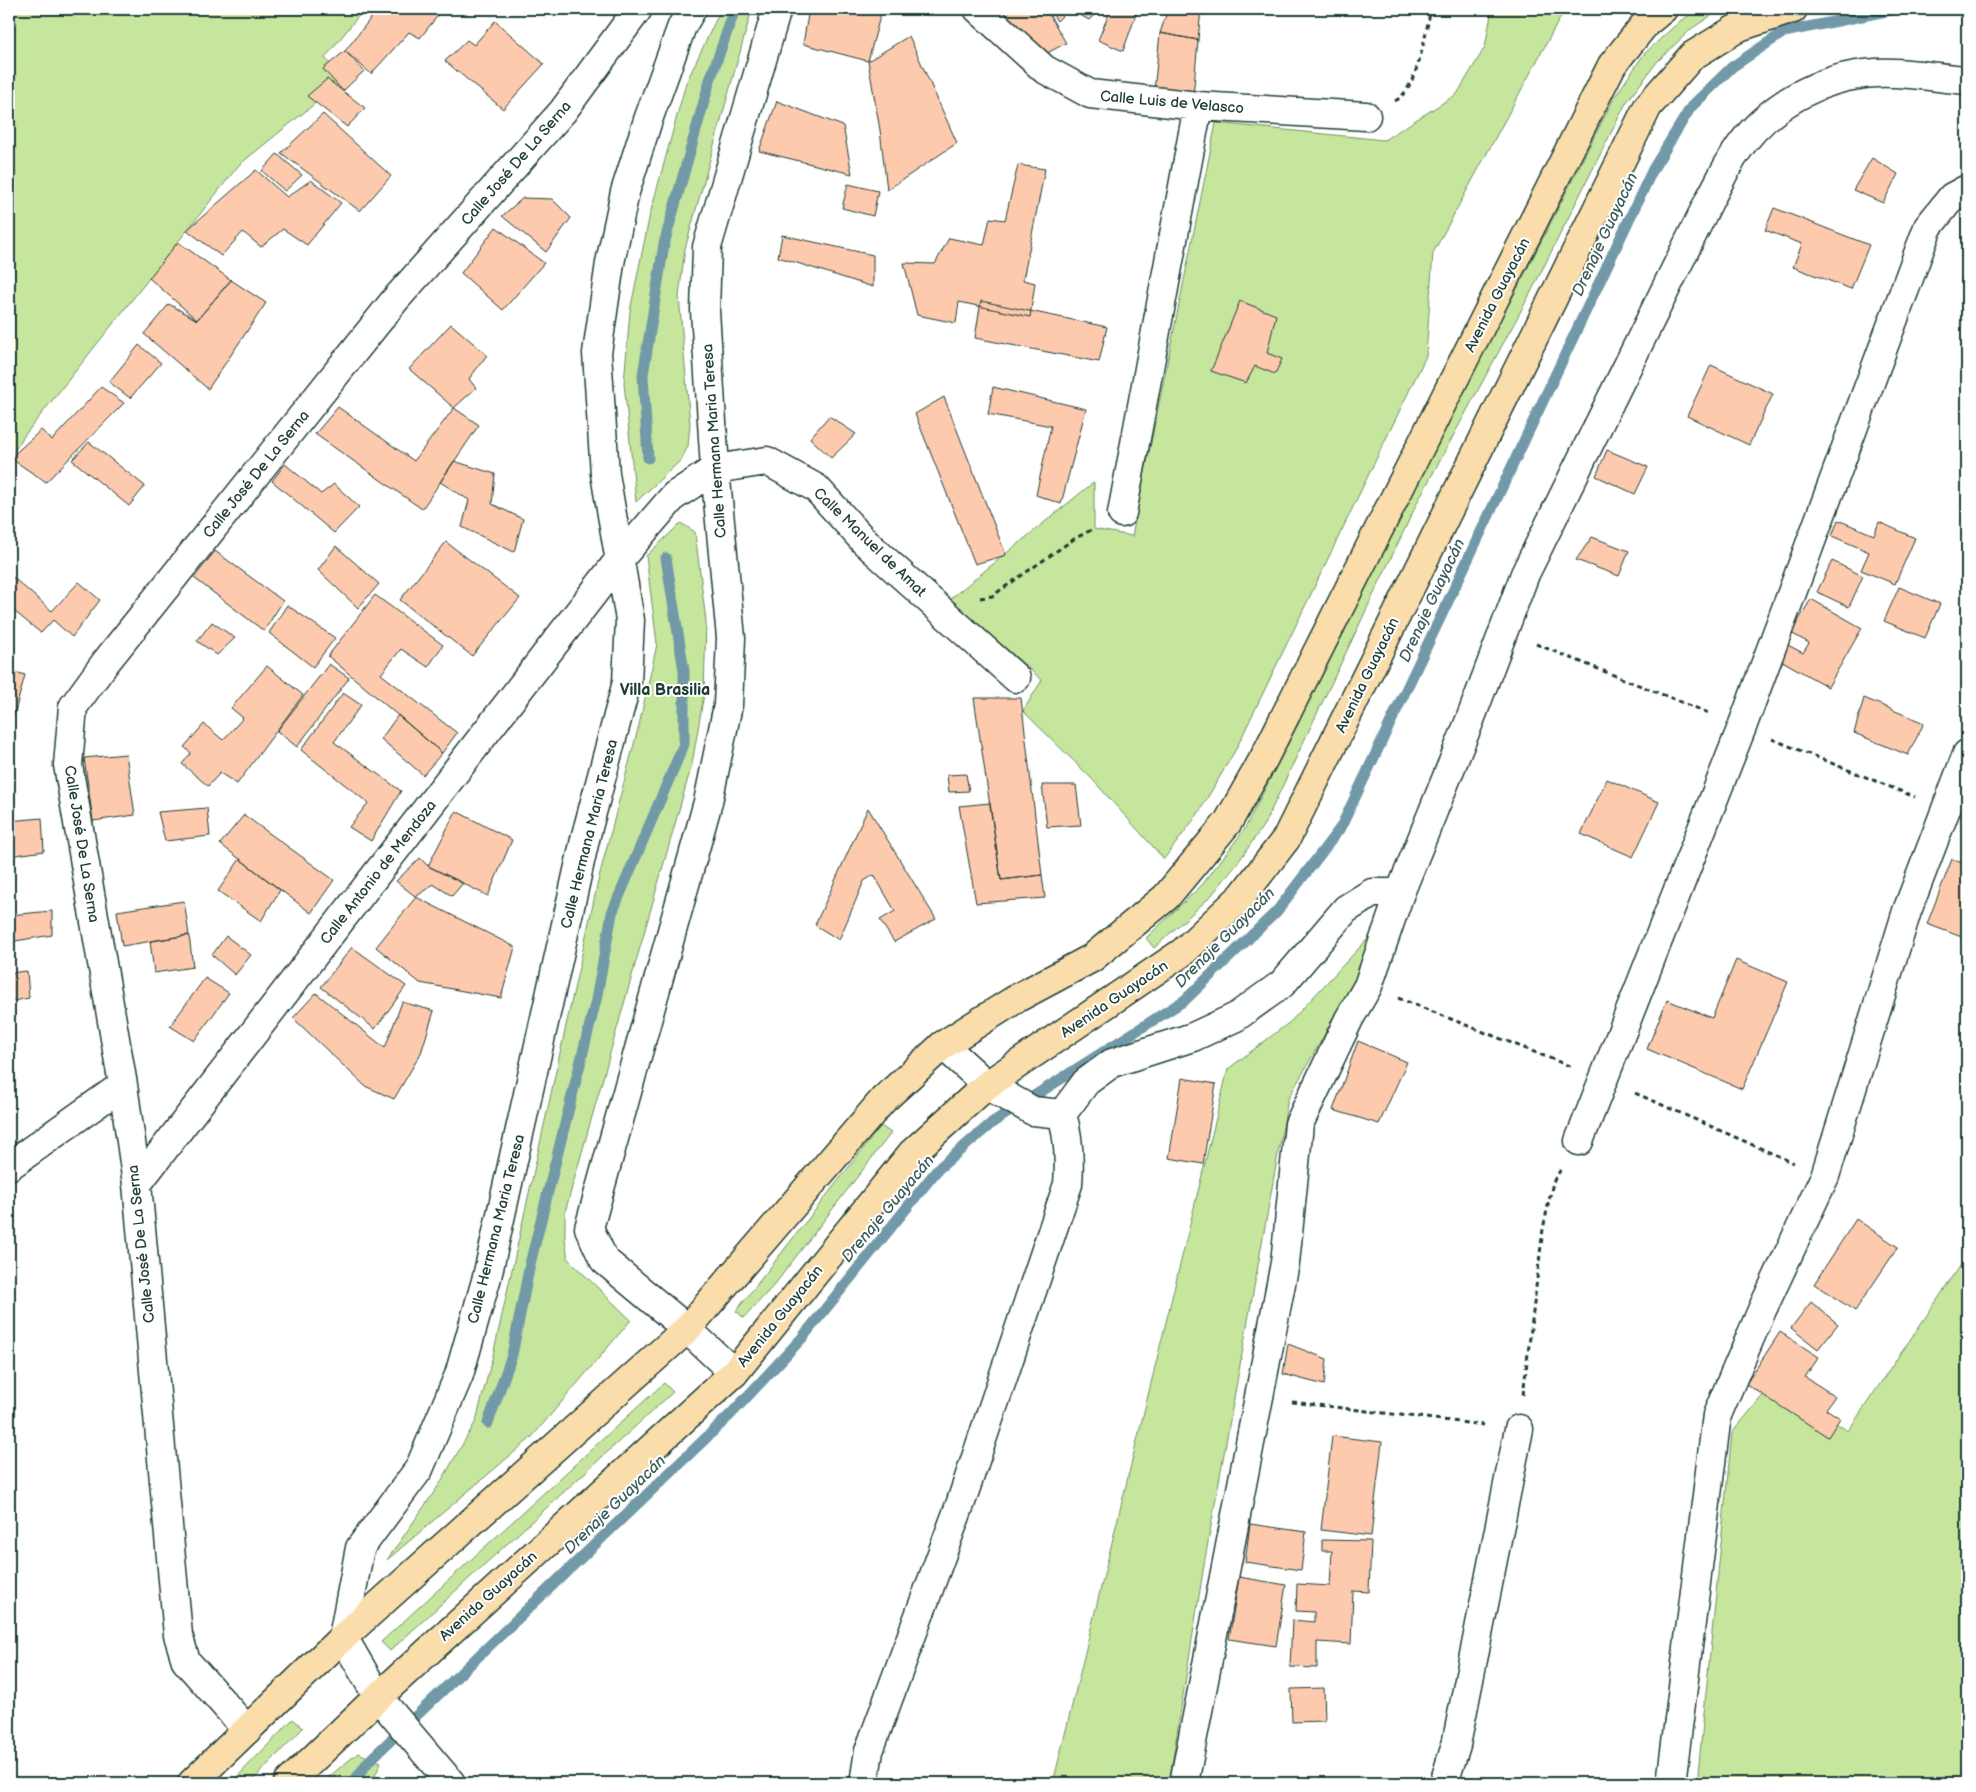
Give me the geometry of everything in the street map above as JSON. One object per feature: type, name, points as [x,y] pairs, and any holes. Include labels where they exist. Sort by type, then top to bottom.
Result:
[{"type":"main road","name":"Avenida Guayacán","points":[[187,1783],[247,1730],[343,1637],[687,1329],[883,1100],[943,1045],[1019,997],[1092,958],[1166,897],[1228,822],[1264,758],[1612,65],[1646,23],[1663,9]]},
{"type":"main road","name":"Avenida Guayacán","points":[[288,1783],[378,1697],[734,1373],[912,1153],[987,1085],[1183,952],[1242,896],[1286,839],[1648,106],[1692,56],[1739,27],[1794,9]]},
{"type":"street","name":"Calle José De La Serna","points":[[247,1730],[186,1661],[178,1635],[137,1184],[123,1085],[68,765],[74,707],[105,663],[395,300],[563,111],[638,9]]},
{"type":"street","name":"Calle Hermana Maria Teresa","points":[[343,1637],[360,1548],[418,1470],[459,1375],[487,1277],[586,834],[627,682],[630,620],[605,474],[597,353],[610,263],[625,192],[648,120],[682,26],[692,9]]},
{"type":"street","name":"Calle Hermana Maria Teresa","points":[[734,1373],[687,1329],[604,1260],[590,1228],[708,802],[728,706],[731,638],[715,469],[705,311],[707,247],[777,9]]},
{"type":"street","name":"Calle Luis de Velasco","points":[[978,9],[1044,69],[1090,94],[1198,106],[1366,116]]},
{"type":"street","points":[[1184,1783],[1285,1263],[1299,1124],[1349,1019],[1368,986],[1400,893],[1470,720],[1525,574],[1681,254],[1736,152],[1771,115],[1798,95],[1831,81],[1876,72],[1967,80]]},
{"type":"street","points":[[1122,512],[1198,106]]},
{"type":"street","points":[[1579,1141],[1742,727],[1928,227],[1952,197],[1967,189]]},
{"type":"street","name":"Calle Manuel de Amat","points":[[619,560],[674,496],[715,469],[767,461],[816,488],[865,542],[1016,678]]},
{"type":"street","name":"Calle Antonio de Mendoza","points":[[137,1184],[619,560]]},
{"type":"street","points":[[1671,1783],[1717,1415],[1762,1310],[1825,1176],[1907,911],[1967,754]]},
{"type":"street","points":[[1062,1114],[1086,1082],[1112,1063],[1193,1036],[1236,1017],[1282,984],[1346,909],[1372,893],[1400,893]]},
{"type":"street","points":[[943,1045],[987,1085],[1033,1111],[1062,1114]]},
{"type":"street","points":[[9,1166],[123,1085]]},
{"type":"street","points":[[864,1783],[869,1752],[960,1502],[1068,1184],[1070,1155],[1068,1133],[1062,1114]]},
{"type":"street","points":[[1444,1783],[1456,1745],[1519,1429]]},
{"type":"street","points":[[343,1637],[378,1697],[451,1783]]},
{"type":"path","points":[[1366,116],[1404,96],[1418,62],[1431,9]]},
{"type":"path","points":[[976,598],[992,596],[1074,539],[1122,512]]},
{"type":"path","points":[[1259,1398],[1519,1429],[1544,1230],[1553,1182],[1579,1141]]},
{"type":"green space","points":[[9,9],[364,9],[325,58],[344,80],[239,165],[24,436],[9,459]]},
{"type":"green space","points":[[721,9],[752,9],[685,249],[679,296],[690,424],[688,446],[681,460],[636,502],[624,383],[630,311],[650,214],[686,83]]},
{"type":"green space","points":[[1492,9],[1565,9],[1433,253],[1426,356],[1236,749],[1198,814],[1164,859],[1091,778],[1023,711],[1042,680],[950,599],[1094,482],[1094,529],[1132,536],[1216,123],[1384,140],[1457,94],[1485,47]]},
{"type":"green space","points":[[1700,9],[1721,9],[1691,29],[1657,62],[1626,103],[1530,294],[1419,499],[1265,823],[1237,864],[1210,897],[1154,948],[1146,938],[1202,885],[1244,830],[1298,724],[1405,496],[1517,289],[1614,98],[1644,54],[1680,21]]},
{"type":"green space","points":[[681,523],[695,532],[706,621],[704,694],[692,764],[565,1212],[565,1239],[568,1259],[631,1320],[531,1438],[387,1560],[439,1485],[476,1421],[494,1351],[599,877],[639,725],[657,644],[646,556]]},
{"type":"green space","points":[[1375,931],[1359,974],[1288,1099],[1205,1559],[1169,1783],[1053,1783],[1228,1069],[1290,1022]]},
{"type":"green space","points":[[881,1126],[891,1133],[775,1284],[744,1318],[736,1311]]},
{"type":"green space","points":[[1967,1256],[1967,1783],[1697,1783],[1732,1433],[1773,1383],[1848,1431]]},
{"type":"green space","points":[[664,1383],[673,1392],[390,1651],[381,1642]]},
{"type":"green space","points":[[293,1719],[303,1728],[250,1783],[231,1783]]},
{"type":"green space","points":[[358,1753],[381,1762],[372,1783],[321,1783]]},
{"type":"building","points":[[378,9],[443,9],[420,38],[409,32],[371,74],[345,51]]},
{"type":"building","points":[[809,9],[882,9],[868,61],[803,44]]},
{"type":"building","points":[[999,9],[1046,9],[1066,43],[1034,60]]},
{"type":"building","points":[[1049,9],[1069,9],[1057,21]]},
{"type":"building","points":[[1069,9],[1100,9],[1089,20]]},
{"type":"building","points":[[1111,9],[1138,9],[1123,51],[1098,40]]},
{"type":"building","points":[[1168,9],[1201,9],[1198,40],[1160,33]]},
{"type":"building","points":[[495,21],[544,64],[503,109],[445,61],[467,40],[474,45]]},
{"type":"building","points":[[1160,33],[1198,40],[1193,97],[1154,91]]},
{"type":"building","points":[[909,36],[957,143],[887,190],[880,130],[868,61]]},
{"type":"building","points":[[345,51],[364,71],[343,91],[323,69]]},
{"type":"building","points":[[327,79],[365,108],[347,127],[307,96]]},
{"type":"building","points":[[777,101],[843,126],[852,174],[759,151]]},
{"type":"building","points":[[323,114],[391,176],[360,211],[281,153]]},
{"type":"building","points":[[277,154],[302,175],[285,191],[262,171]]},
{"type":"building","points":[[1872,158],[1898,174],[1883,203],[1853,190]]},
{"type":"building","points":[[1018,165],[1045,169],[1023,280],[1035,283],[1030,317],[959,302],[956,323],[917,315],[904,263],[935,264],[949,238],[984,245],[990,218],[1005,220]]},
{"type":"building","points":[[256,170],[287,197],[311,180],[341,203],[307,245],[283,229],[261,247],[243,232],[221,256],[187,230]]},
{"type":"building","points":[[848,184],[878,191],[873,216],[842,208]]},
{"type":"building","points":[[523,198],[552,199],[571,218],[546,252],[502,216]]},
{"type":"building","points":[[1774,208],[1869,245],[1851,289],[1793,267],[1802,244],[1765,230]]},
{"type":"building","points":[[496,227],[544,263],[503,310],[461,273]]},
{"type":"building","points":[[782,235],[873,255],[873,287],[778,257]]},
{"type":"building","points":[[178,242],[231,280],[197,320],[149,278]]},
{"type":"building","points":[[231,280],[266,303],[208,389],[144,334],[169,304],[197,320]]},
{"type":"building","points":[[981,301],[1107,327],[1099,362],[975,338]]},
{"type":"building","points":[[1240,301],[1276,315],[1267,353],[1282,359],[1275,374],[1255,366],[1246,383],[1211,371]]},
{"type":"building","points":[[451,324],[487,355],[469,379],[476,388],[454,408],[409,369]]},
{"type":"building","points":[[139,345],[161,363],[130,398],[109,382]]},
{"type":"building","points":[[1711,365],[1773,394],[1749,445],[1687,416]]},
{"type":"building","points":[[101,387],[124,403],[46,482],[10,458],[41,430],[52,440]]},
{"type":"building","points":[[993,387],[1086,409],[1061,504],[1036,495],[1051,426],[988,414]]},
{"type":"building","points":[[944,397],[1006,555],[975,564],[915,414]]},
{"type":"building","points":[[338,407],[414,461],[454,408],[479,425],[422,509],[315,434]]},
{"type":"building","points":[[829,416],[856,434],[831,458],[810,438]]},
{"type":"building","points":[[89,442],[145,486],[129,506],[72,460]]},
{"type":"building","points":[[1607,450],[1648,467],[1635,494],[1596,476]]},
{"type":"building","points":[[454,461],[495,474],[492,504],[523,519],[514,552],[462,527],[469,500],[440,482]]},
{"type":"building","points":[[285,464],[321,494],[334,484],[359,507],[334,533],[272,481]]},
{"type":"building","points":[[1838,520],[1874,535],[1879,522],[1915,538],[1895,584],[1861,570],[1869,552],[1832,536]]},
{"type":"building","points":[[1592,537],[1629,551],[1619,576],[1576,560]]},
{"type":"building","points":[[446,542],[520,598],[472,656],[400,600]]},
{"type":"building","points":[[336,546],[379,584],[358,608],[318,570]]},
{"type":"building","points":[[215,551],[283,601],[264,631],[194,578]]},
{"type":"building","points":[[1832,561],[1863,576],[1849,607],[1817,592]]},
{"type":"building","points":[[9,574],[52,611],[79,582],[100,600],[72,637],[53,620],[41,633],[9,607]]},
{"type":"building","points":[[1899,587],[1940,604],[1925,638],[1884,621]]},
{"type":"building","points":[[375,595],[443,645],[428,667],[401,649],[381,674],[457,733],[442,753],[328,656]]},
{"type":"building","points":[[1811,599],[1862,628],[1828,687],[1777,658],[1786,644],[1803,653],[1809,643],[1791,633]]},
{"type":"building","points":[[287,605],[335,638],[313,667],[269,633]]},
{"type":"building","points":[[212,622],[235,638],[217,655],[197,641]]},
{"type":"building","points":[[329,664],[349,678],[297,747],[277,731]]},
{"type":"building","points":[[267,666],[303,695],[237,784],[220,773],[208,786],[182,764],[191,753],[184,747],[204,724],[223,740],[243,718],[231,708]]},
{"type":"building","points":[[9,670],[25,675],[10,730],[9,730]]},
{"type":"building","points":[[343,693],[361,705],[334,742],[401,791],[371,841],[349,827],[368,803],[301,750]]},
{"type":"building","points":[[974,698],[1021,698],[1042,875],[1001,880]]},
{"type":"building","points":[[1864,698],[1924,723],[1908,755],[1854,733]]},
{"type":"building","points":[[398,715],[442,753],[423,775],[381,739]]},
{"type":"building","points":[[126,754],[135,815],[93,821],[84,758]]},
{"type":"building","points":[[966,774],[969,791],[949,792],[947,775]]},
{"type":"building","points":[[1607,779],[1659,802],[1633,857],[1581,834]]},
{"type":"building","points":[[1042,785],[1076,785],[1081,825],[1047,827]]},
{"type":"building","points":[[990,803],[1001,880],[1042,875],[1045,898],[976,903],[959,806]]},
{"type":"building","points":[[207,808],[210,836],[165,841],[158,812]]},
{"type":"building","points":[[868,808],[936,919],[894,942],[880,920],[895,911],[874,875],[864,881],[839,940],[815,925]]},
{"type":"building","points":[[456,811],[512,840],[488,896],[428,866]]},
{"type":"building","points":[[244,815],[334,880],[311,913],[220,844]]},
{"type":"building","points":[[42,818],[44,851],[9,856],[9,821]]},
{"type":"building","points":[[420,858],[428,866],[463,883],[452,896],[433,884],[416,897],[396,881]]},
{"type":"building","points":[[240,859],[280,890],[261,921],[218,891]]},
{"type":"building","points":[[1952,859],[1967,865],[1967,939],[1927,924]]},
{"type":"building","points":[[416,897],[515,947],[501,998],[420,983],[376,947]]},
{"type":"building","points":[[184,901],[189,935],[122,946],[117,911]]},
{"type":"building","points":[[52,911],[52,935],[9,942],[9,915]]},
{"type":"building","points":[[189,935],[193,967],[154,973],[150,941]]},
{"type":"building","points":[[226,936],[251,955],[235,975],[212,955]]},
{"type":"building","points":[[352,947],[406,986],[375,1029],[321,987]]},
{"type":"building","points":[[1736,960],[1788,982],[1742,1089],[1647,1049],[1667,1000],[1712,1018]]},
{"type":"building","points":[[27,971],[29,998],[9,1002],[9,973]]},
{"type":"building","points":[[205,978],[229,993],[194,1041],[170,1026]]},
{"type":"building","points":[[316,993],[385,1048],[402,1002],[434,1011],[421,1053],[394,1099],[365,1086],[293,1018]]},
{"type":"building","points":[[1358,1041],[1407,1062],[1379,1124],[1333,1110]]},
{"type":"building","points":[[1182,1078],[1216,1084],[1203,1164],[1169,1158]]},
{"type":"building","points":[[1856,1219],[1898,1247],[1855,1311],[1814,1284]]},
{"type":"building","points":[[1811,1302],[1838,1324],[1818,1349],[1791,1328]]},
{"type":"building","points":[[1780,1332],[1819,1357],[1805,1377],[1835,1396],[1826,1409],[1840,1418],[1828,1437],[1746,1384]]},
{"type":"building","points":[[1288,1344],[1327,1359],[1324,1385],[1283,1374]]},
{"type":"building","points":[[1332,1436],[1382,1442],[1371,1536],[1321,1530]]},
{"type":"building","points":[[1250,1524],[1306,1532],[1301,1570],[1245,1562]]},
{"type":"building","points":[[1322,1540],[1371,1541],[1369,1592],[1353,1591],[1351,1644],[1317,1642],[1317,1668],[1290,1667],[1292,1620],[1314,1622],[1314,1612],[1296,1611],[1297,1584],[1330,1586],[1332,1551],[1322,1551]]},
{"type":"building","points":[[1239,1577],[1286,1585],[1276,1646],[1229,1639]]},
{"type":"building","points":[[1324,1688],[1325,1721],[1292,1722],[1291,1689]]},
{"type":"waterway","points":[[648,458],[643,375],[664,244],[710,80],[735,9]]},
{"type":"waterway","name":"Drenaje Guayacán","points":[[353,1783],[368,1762],[731,1414],[802,1338],[938,1169],[993,1122],[1185,1000],[1277,911],[1341,827],[1653,169],[1691,107],[1732,67],[1784,32],[1896,9]]},
{"type":"waterway","points":[[488,1423],[512,1355],[530,1264],[596,1000],[612,913],[684,744],[684,671],[666,558]]},
{"type":"district","name":"Villa Brasilia","points":[[665,689]]}]
